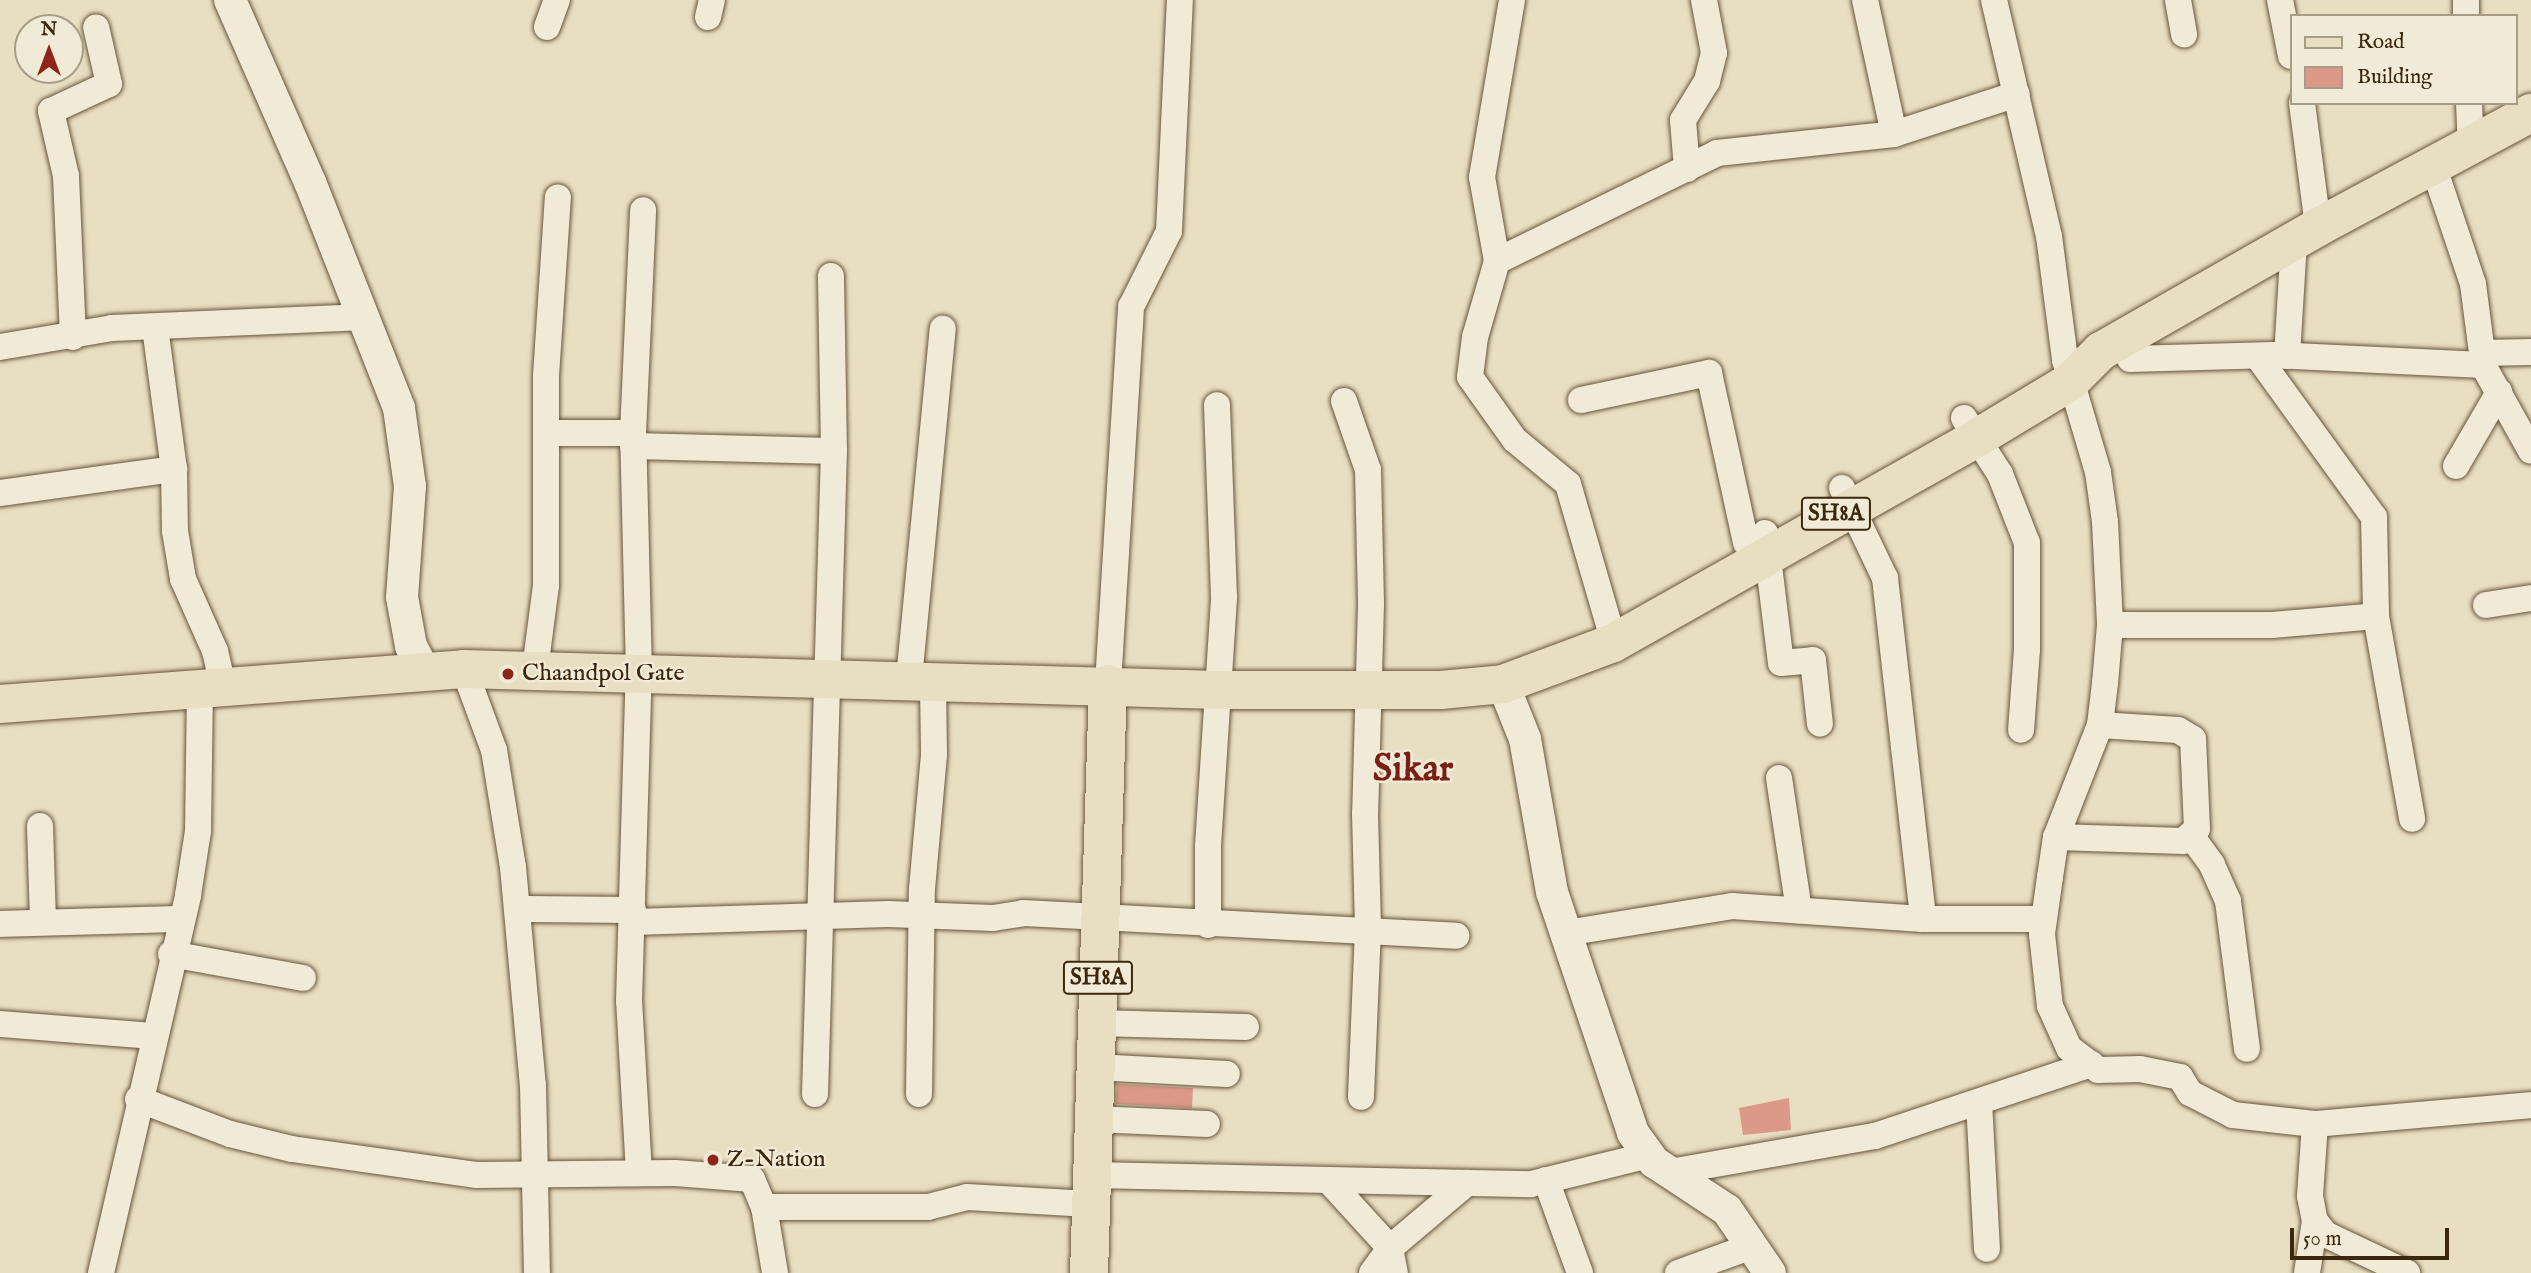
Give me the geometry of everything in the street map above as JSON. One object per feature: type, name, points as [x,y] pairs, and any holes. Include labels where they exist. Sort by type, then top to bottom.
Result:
[{"type":"main road","name":"SH8A","points":[[1562,663],[1609,625],[1846,497],[2067,371],[2115,355],[2306,234],[2434,168],[2531,113]]},
{"type":"main road","name":"SH8A","points":[[1088,1273],[1108,684],[1219,690],[1441,690],[1503,684],[1613,643],[1759,543]]},
{"type":"main road","points":[[0,704],[464,669],[1108,684]]},
{"type":"street","points":[[230,0],[365,317],[399,408],[410,486],[402,597],[411,646],[425,672]]},
{"type":"street","points":[[547,27],[557,0]]},
{"type":"street","points":[[1108,684],[1131,307],[1169,231],[1180,0]]},
{"type":"street","points":[[1512,0],[1482,177],[1497,261],[1475,337],[1470,377],[1515,440],[1567,484],[1609,625]]},
{"type":"street","points":[[1687,169],[1683,120],[1714,60],[1704,0]]},
{"type":"street","points":[[1865,0],[1894,134]]},
{"type":"street","points":[[1994,0],[2049,236],[2067,371],[2098,472],[2110,625],[2100,725],[2056,837],[2043,919],[2043,966],[2050,1006],[2069,1048],[2098,1070],[2140,1069],[2180,1077],[2190,1093],[2233,1115],[2315,1124],[2531,1105]]},
{"type":"street","points":[[2178,0],[2184,34]]},
{"type":"street","points":[[2280,0],[2290,51]]},
{"type":"street","points":[[73,337],[66,176],[51,111],[109,84],[96,27]]},
{"type":"street","points":[[1497,261],[1717,153],[1894,134],[2017,94]]},
{"type":"street","points":[[2287,356],[2306,234],[2302,105]]},
{"type":"street","points":[[2469,105],[2471,148]]},
{"type":"street","points":[[2434,168],[2473,284],[2483,359],[2531,451]]},
{"type":"street","points":[[536,669],[545,585],[546,376],[558,197]]},
{"type":"street","points":[[639,1173],[629,1001],[639,673],[633,439],[643,211]]},
{"type":"street","points":[[815,1094],[834,451],[831,276]]},
{"type":"street","points":[[0,347],[73,337],[111,328],[365,317]]},
{"type":"street","points":[[101,1273],[171,954],[182,919],[198,831],[215,651],[183,579],[174,469],[155,327]]},
{"type":"street","points":[[919,1094],[925,918],[922,889],[934,755],[921,679],[943,329]]},
{"type":"street","points":[[2115,355],[2483,359],[2531,352]]},
{"type":"street","points":[[2258,357],[2370,508],[2376,528],[2376,616],[2412,819]]},
{"type":"street","points":[[1581,400],[1709,373],[1759,543],[1781,663],[1813,660],[1820,724]]},
{"type":"street","points":[[2456,466],[2499,393]]},
{"type":"street","points":[[1344,401],[1368,470],[1365,813],[1368,929],[1361,1097]]},
{"type":"street","points":[[1208,925],[1208,846],[1219,690],[1224,535],[1217,405]]},
{"type":"street","points":[[1970,428],[2000,474],[2027,544],[2027,649],[2021,730]]},
{"type":"street","points":[[547,433],[834,451]]},
{"type":"street","points":[[0,492],[174,469]]},
{"type":"street","points":[[1846,497],[1885,578],[1923,919]]},
{"type":"street","points":[[2486,605],[2531,598]]},
{"type":"street","points":[[2110,625],[2272,625],[2376,616]]},
{"type":"street","points":[[464,669],[494,750],[513,867],[537,1174],[537,1273]]},
{"type":"street","points":[[1503,684],[1525,739],[1552,892],[1633,1133],[1659,1163],[1727,1210],[1770,1273]]},
{"type":"street","points":[[2056,837],[2183,841],[2192,837],[2199,822],[2193,739],[2178,730],[2100,725]]},
{"type":"street","points":[[1779,778],[1799,910]]},
{"type":"street","points":[[40,826],[43,922]]},
{"type":"street","points":[[2192,837],[2212,864],[2228,901],[2247,1049]]},
{"type":"street","points":[[1566,933],[1732,906],[1923,919],[2043,919]]},
{"type":"street","points":[[528,909],[633,916],[993,918],[1023,913],[1208,925],[1368,929],[1456,936]]},
{"type":"street","points":[[0,925],[182,919]]},
{"type":"street","points":[[171,954],[303,978]]},
{"type":"street","points":[[1097,1023],[1246,1027]]},
{"type":"street","points":[[0,1024],[153,1036]]},
{"type":"street","points":[[764,1207],[928,1207],[967,1197],[1328,1180],[1466,1183],[1546,1180],[1659,1163],[1840,1145],[2091,1064]]},
{"type":"street","points":[[1095,1067],[1227,1074]]},
{"type":"street","points":[[138,1099],[230,1134],[292,1149],[477,1175],[639,1173],[752,1179],[764,1207],[775,1273]]},
{"type":"street","points":[[1979,1102],[1987,1249]]},
{"type":"street","points":[[1094,1119],[1207,1124]]},
{"type":"street","points":[[2307,1273],[2315,1222],[2310,1196],[2315,1124]]},
{"type":"street","points":[[1328,1180],[1392,1261]]},
{"type":"street","points":[[1546,1180],[1580,1273]]},
{"type":"street","points":[[1372,1273],[1392,1261],[1466,1183]]},
{"type":"street","points":[[2315,1222],[2326,1234],[2407,1273]]},
{"type":"street","points":[[1678,1273],[1752,1247]]},
{"type":"building","points":[[1117,1084],[1193,1088],[1192,1108],[1116,1104]]},
{"type":"building","points":[[1789,1098],[1791,1130],[1743,1135],[1739,1108]]},
{"type":"place","name":"Chaandpol Gate","points":[[508,674]]},
{"type":"place","name":"Z-Nation","points":[[713,1160]]},
{"type":"district","name":"Sikar","points":[[1413,771]]}]
